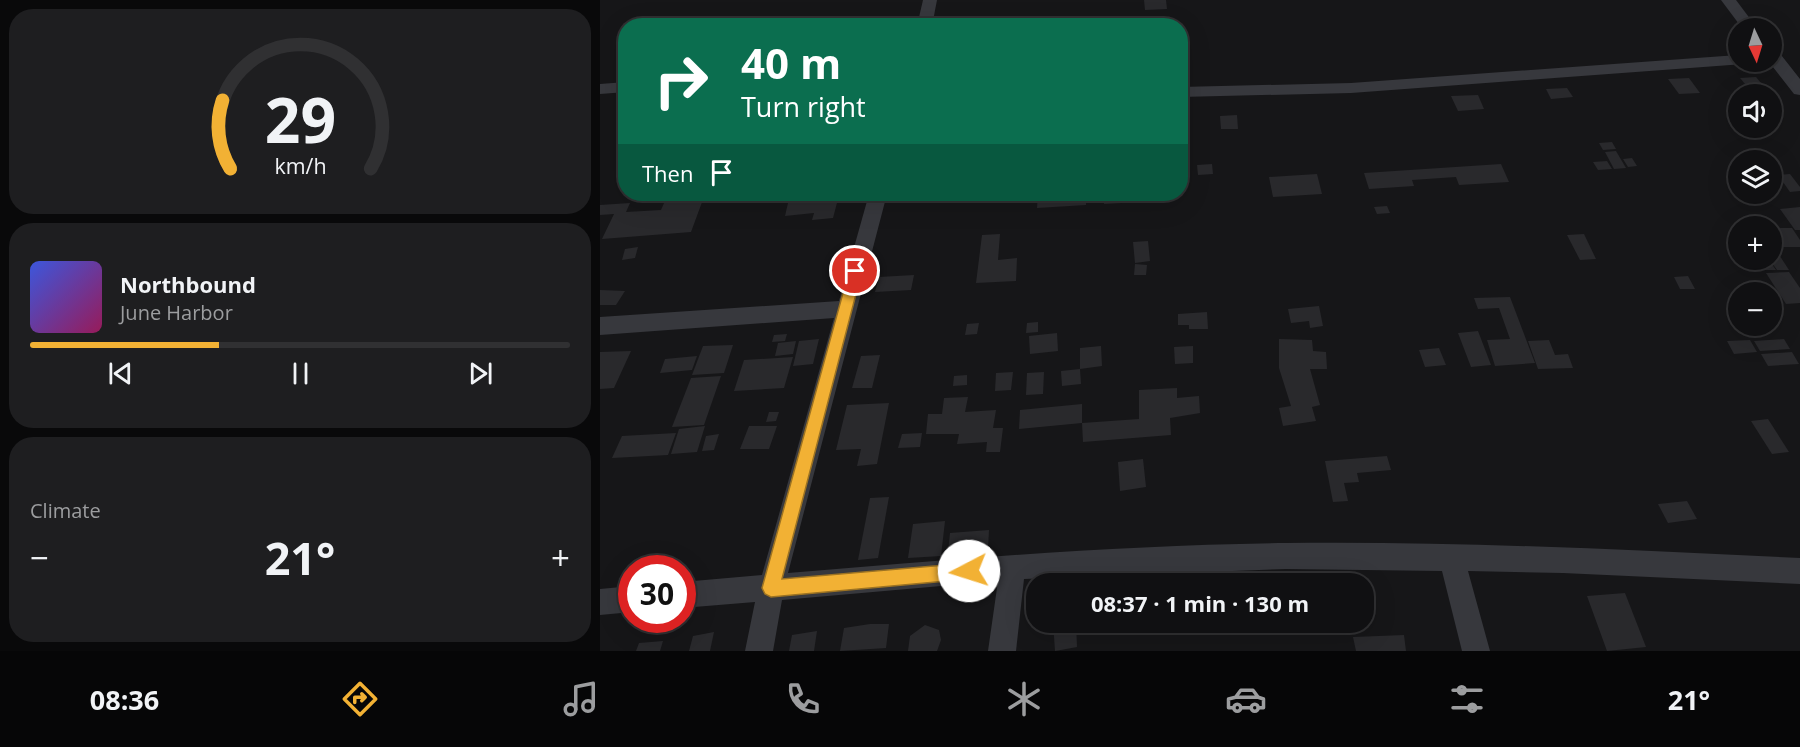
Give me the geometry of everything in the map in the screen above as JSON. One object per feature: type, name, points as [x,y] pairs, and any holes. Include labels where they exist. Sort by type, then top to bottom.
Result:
[{"type":"street","points":[[926,18],[930,0]]},
{"type":"street","points":[[1728,0],[1742,18]]},
{"type":"street","points":[[1188,93],[1397,86],[1728,61]]},
{"type":"street","points":[[1782,69],[1800,90]]},
{"type":"street","points":[[600,89],[618,88]]},
{"type":"street","points":[[759,651],[771,588],[844,309],[876,201]]},
{"type":"street","points":[[600,326],[844,309]]},
{"type":"street","points":[[696,594],[1013,567],[1286,556],[1563,560],[1800,571]]},
{"type":"street","points":[[1452,560],[1476,651]]},
{"type":"street","points":[[1002,651],[1013,567]]},
{"type":"street","points":[[600,602],[618,600]]},
{"type":"building","points":[[1144,0],[1166,0],[1167,9],[1145,10]]},
{"type":"building","points":[[1756,77],[1762,84],[1745,84],[1740,78]]},
{"type":"building","points":[[1689,78],[1700,93],[1679,94],[1668,79]]},
{"type":"building","points":[[1567,88],[1573,97],[1551,99],[1546,89]]},
{"type":"building","points":[[1478,95],[1484,109],[1458,111],[1451,96]]},
{"type":"building","points":[[1237,115],[1238,129],[1221,129],[1220,116]]},
{"type":"building","points":[[1612,142],[1616,149],[1603,150],[1599,143]]},
{"type":"building","points":[[1616,151],[1626,168],[1614,169],[1605,152]]},
{"type":"building","points":[[1632,158],[1637,166],[1628,167],[1623,159]]},
{"type":"building","points":[[1607,161],[1612,169],[1598,170],[1593,162]]},
{"type":"building","points":[[1212,164],[1213,174],[1198,175],[1197,165]]},
{"type":"building","points":[[1501,164],[1509,182],[1459,185],[1456,177],[1412,180],[1414,186],[1369,189],[1364,173]]},
{"type":"building","points":[[1317,174],[1322,194],[1273,197],[1269,177]]},
{"type":"building","points":[[1790,174],[1800,187],[1800,191],[1790,192],[1782,181],[1782,175]]},
{"type":"building","points":[[665,201],[702,201],[691,232],[602,239],[614,214],[600,215],[600,205],[630,203],[626,212],[661,210]]},
{"type":"building","points":[[837,201],[833,218],[812,220],[814,213],[785,216],[788,203]]},
{"type":"building","points":[[1038,201],[1086,201],[1086,205],[1037,208]]},
{"type":"building","points":[[1104,201],[1157,201],[1104,204]]},
{"type":"building","points":[[1387,206],[1390,213],[1377,214],[1374,207]]},
{"type":"building","points":[[1800,207],[1800,230],[1795,230],[1780,209]]},
{"type":"building","points":[[1782,228],[1792,228],[1800,240],[1800,247],[1782,247]]},
{"type":"building","points":[[1000,234],[998,260],[1017,258],[1016,281],[976,283],[982,235]]},
{"type":"building","points":[[1584,234],[1596,259],[1580,260],[1567,235]]},
{"type":"building","points":[[1148,241],[1150,261],[1135,263],[1133,242]]},
{"type":"building","points":[[638,247],[635,258],[622,260],[625,249]]},
{"type":"building","points":[[1782,259],[1789,270],[1782,270]]},
{"type":"building","points":[[1135,264],[1147,265],[1146,275],[1134,275]]},
{"type":"building","points":[[1789,272],[1800,288],[1800,303],[1786,304],[1782,298],[1782,282],[1772,282],[1766,273]]},
{"type":"building","points":[[914,275],[911,290],[875,292],[879,277]]},
{"type":"building","points":[[1688,276],[1695,289],[1680,289],[1674,277]]},
{"type":"building","points":[[600,290],[625,291],[616,305],[600,305]]},
{"type":"building","points":[[1510,297],[1535,363],[1495,366],[1487,340],[1510,339],[1499,308],[1478,309],[1474,298]]},
{"type":"building","points":[[1319,306],[1323,326],[1310,328],[1309,321],[1291,323],[1288,309]]},
{"type":"building","points":[[1207,312],[1208,329],[1189,329],[1189,325],[1178,325],[1178,314]]},
{"type":"building","points":[[1038,322],[1038,332],[1026,333],[1027,323]]},
{"type":"building","points":[[979,323],[977,334],[965,335],[967,324]]},
{"type":"building","points":[[1478,331],[1491,365],[1471,367],[1458,333]]},
{"type":"building","points":[[1057,333],[1058,351],[1030,354],[1029,336]]},
{"type":"building","points":[[787,334],[785,341],[772,342],[774,335]]},
{"type":"building","points":[[819,339],[813,364],[793,366],[799,341]]},
{"type":"building","points":[[1279,339],[1312,340],[1313,351],[1326,352],[1327,369],[1310,369],[1320,405],[1312,407],[1316,421],[1283,426],[1279,408],[1291,406],[1279,368]]},
{"type":"building","points":[[1784,339],[1790,349],[1760,351],[1754,341]]},
{"type":"building","points":[[1549,340],[1555,355],[1568,354],[1573,368],[1538,369],[1528,341]]},
{"type":"building","points":[[1750,340],[1757,352],[1734,354],[1727,341]]},
{"type":"building","points":[[796,341],[793,354],[775,356],[778,343]]},
{"type":"building","points":[[733,345],[724,373],[692,375],[703,346]]},
{"type":"building","points":[[1101,346],[1102,366],[1080,369],[1080,348]]},
{"type":"building","points":[[1193,346],[1193,363],[1175,364],[1174,347]]},
{"type":"building","points":[[1439,348],[1446,365],[1425,367],[1419,350]]},
{"type":"building","points":[[631,351],[614,388],[600,389],[600,352]]},
{"type":"building","points":[[1792,352],[1799,364],[1768,366],[1761,354]]},
{"type":"building","points":[[880,355],[872,388],[852,388],[861,356]]},
{"type":"building","points":[[697,356],[692,370],[660,373],[665,359]]},
{"type":"building","points":[[793,357],[784,388],[734,391],[744,360]]},
{"type":"building","points":[[1080,369],[1081,384],[1062,386],[1061,371]]},
{"type":"building","points":[[1013,372],[1011,390],[995,391],[996,373]]},
{"type":"building","points":[[1044,372],[1043,394],[1026,395],[1027,373]]},
{"type":"building","points":[[967,375],[967,385],[953,386],[954,376]]},
{"type":"building","points":[[721,376],[704,425],[672,427],[691,378]]},
{"type":"building","points":[[1177,388],[1177,398],[1199,396],[1200,413],[1170,418],[1171,435],[1083,442],[1082,423],[1139,419],[1139,390]]},
{"type":"building","points":[[968,397],[965,412],[996,410],[993,428],[1003,428],[1000,452],[986,452],[987,442],[957,444],[959,434],[926,434],[928,414],[942,414],[944,398]]},
{"type":"building","points":[[889,403],[877,464],[857,466],[861,449],[836,450],[847,405]]},
{"type":"building","points":[[1082,404],[1082,423],[1019,429],[1020,410]]},
{"type":"building","points":[[769,412],[779,412],[776,421],[766,422]]},
{"type":"building","points":[[1768,419],[1789,452],[1772,454],[1751,421]]},
{"type":"building","points":[[705,426],[697,452],[671,454],[679,429]]},
{"type":"building","points":[[749,426],[777,426],[769,449],[740,449]]},
{"type":"building","points":[[676,433],[668,455],[612,458],[622,436]]},
{"type":"building","points":[[922,433],[920,447],[898,448],[902,434]]},
{"type":"building","points":[[719,434],[714,450],[702,451],[706,436]]},
{"type":"building","points":[[1387,456],[1391,470],[1357,473],[1359,482],[1344,483],[1348,501],[1333,502],[1325,461]]},
{"type":"building","points":[[1143,459],[1146,487],[1120,491],[1118,462]]},
{"type":"building","points":[[889,497],[878,558],[858,560],[870,498]]},
{"type":"building","points":[[1687,501],[1697,519],[1668,523],[1658,504]]},
{"type":"building","points":[[945,521],[941,556],[908,558],[913,524]]},
{"type":"building","points":[[989,530],[988,549],[948,552],[950,533]]},
{"type":"building","points":[[1625,593],[1646,647],[1607,651],[1587,596]]},
{"type":"building","points":[[889,624],[886,648],[840,651],[844,628]]},
{"type":"building","points":[[925,625],[939,630],[941,640],[937,651],[908,651],[910,636]]},
{"type":"building","points":[[817,631],[814,651],[789,651],[792,635]]},
{"type":"building","points":[[714,632],[710,651],[689,651],[693,636]]},
{"type":"building","points":[[1054,633],[1076,633],[1077,647],[1055,651]]},
{"type":"building","points":[[1404,635],[1406,651],[1356,651],[1353,637]]},
{"type":"building","points":[[663,641],[660,651],[636,651],[639,643]]},
{"type":"route","points":[[855,271],[771,588],[969,571]]}]
